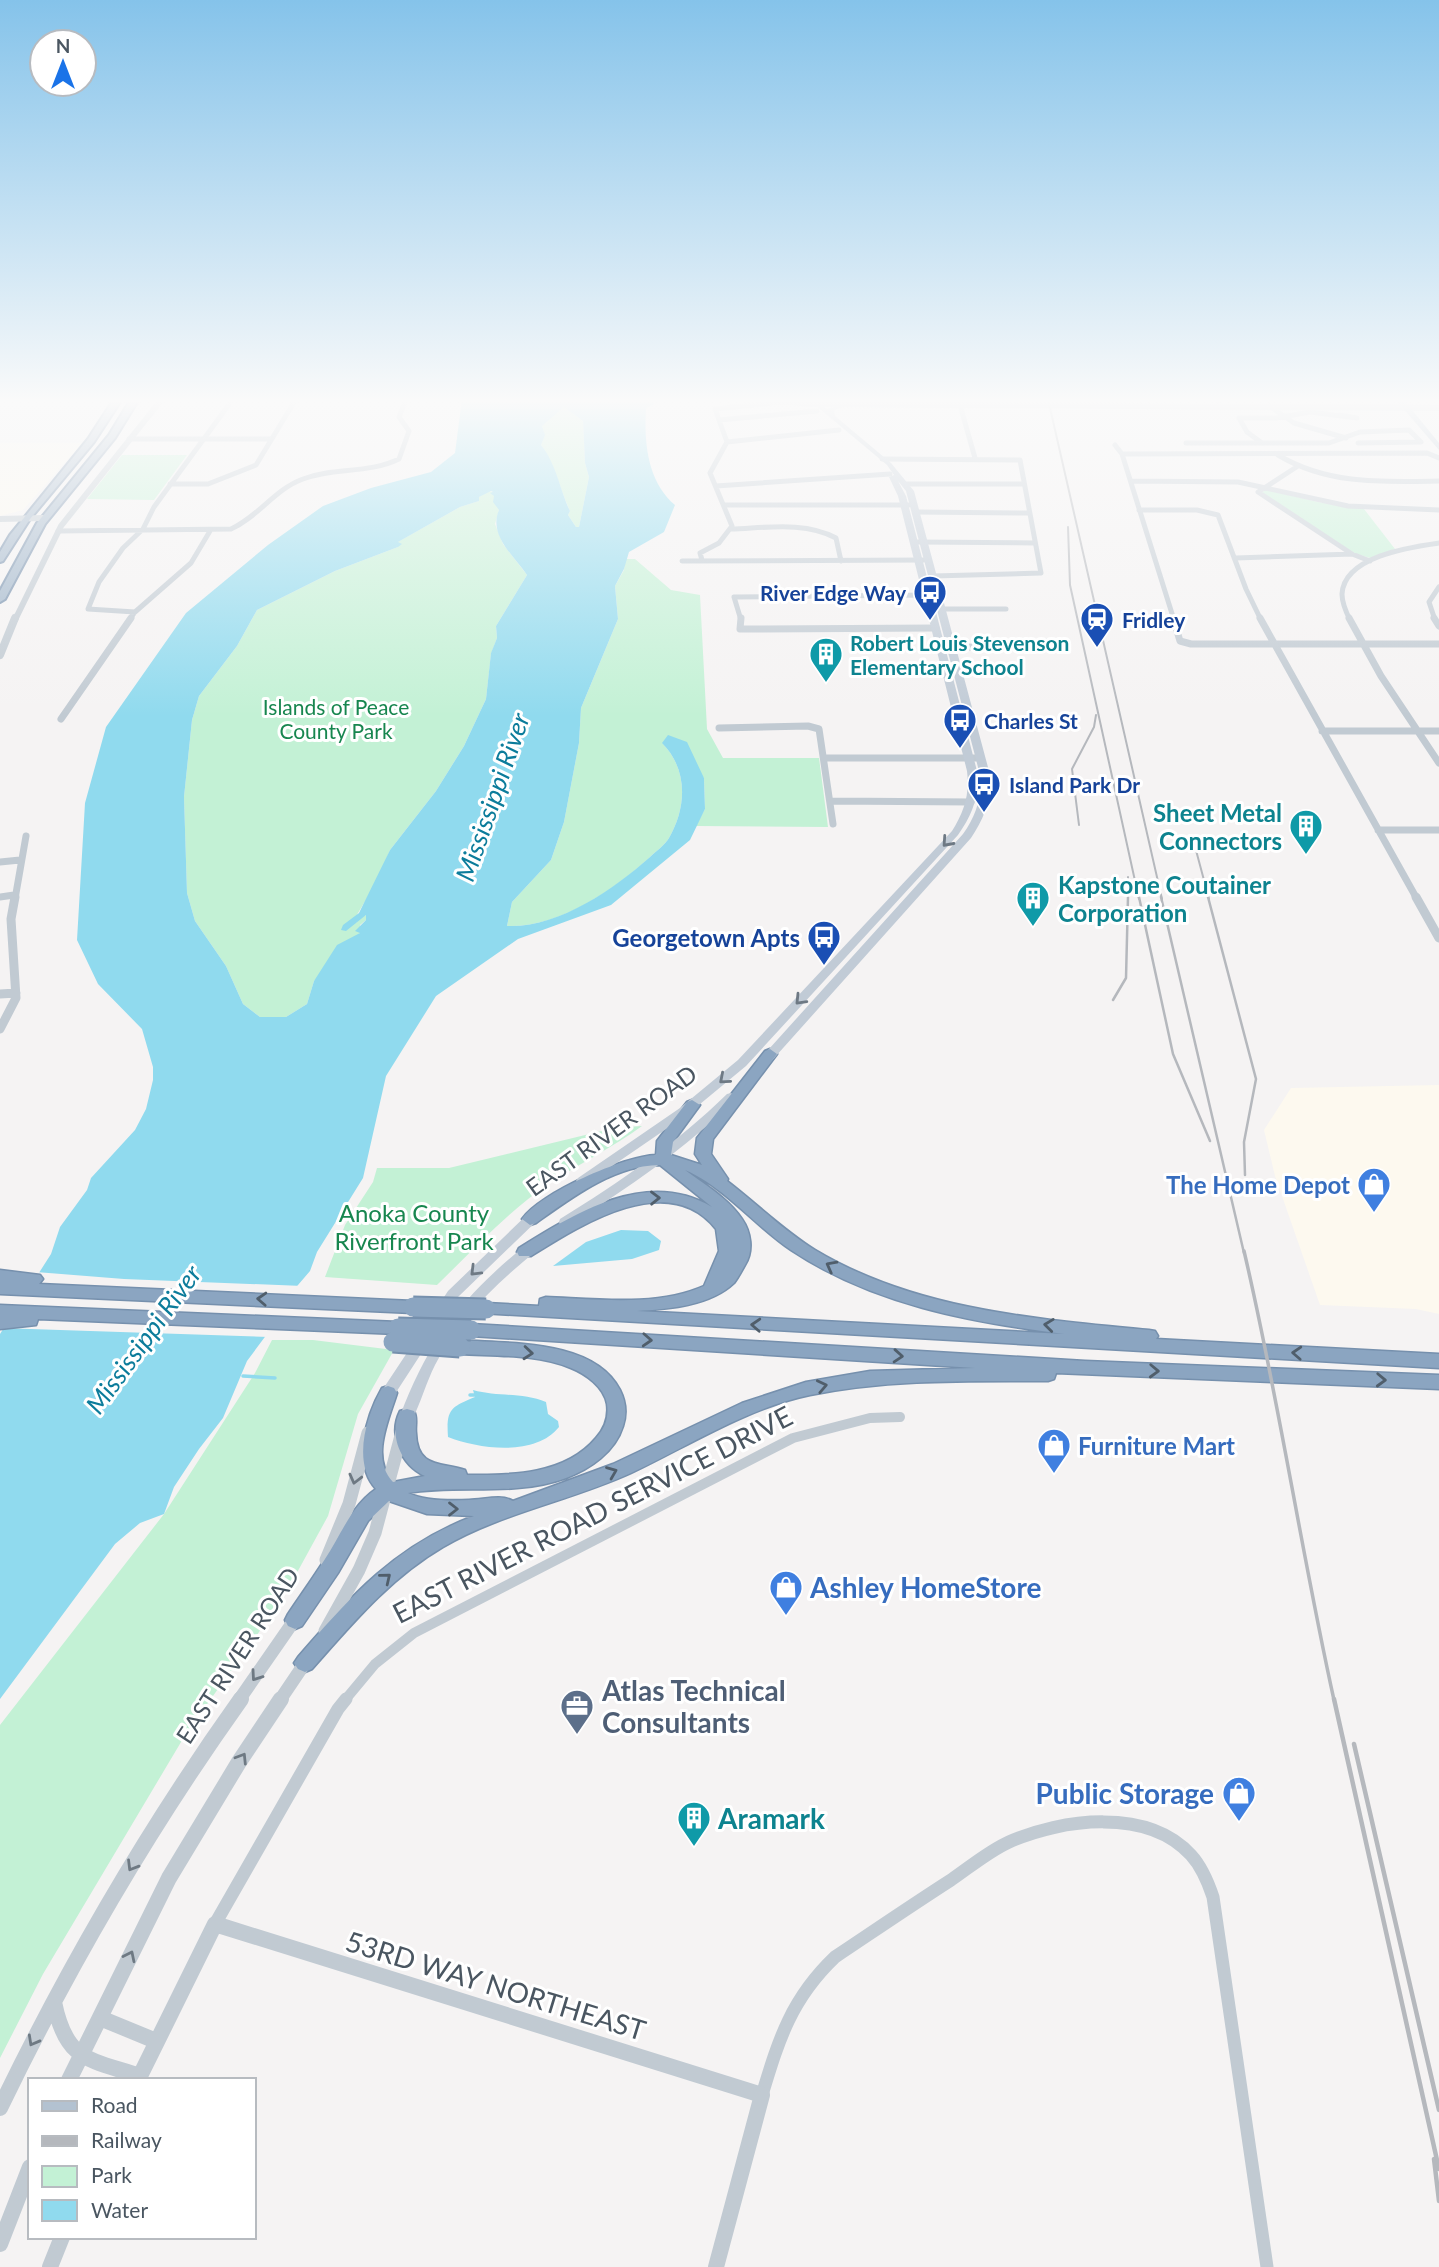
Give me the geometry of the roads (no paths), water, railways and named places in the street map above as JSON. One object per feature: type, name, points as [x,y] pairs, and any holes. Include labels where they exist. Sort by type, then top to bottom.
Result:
[{"type":"highway","points":[[0,559],[10,540],[36,505]]},
{"type":"highway","points":[[0,599],[44,518],[55,505]]},
{"type":"highway","points":[[751,1211],[710,1168],[702,1146],[709,1132],[770,1054]]},
{"type":"highway","points":[[0,1288],[330,1303],[642,1304],[693,1297],[717,1286],[733,1272],[741,1251],[740,1232],[726,1211],[673,1171],[663,1159],[665,1141],[692,1105]]},
{"type":"highway","points":[[530,1219],[615,1170],[638,1162],[663,1159],[679,1162],[697,1169],[778,1233],[826,1264],[913,1300],[1007,1321],[1162,1337],[1213,1349]]},
{"type":"highway","points":[[526,1252],[563,1228],[618,1204],[656,1197],[686,1201],[703,1208],[720,1223],[728,1243],[726,1259],[719,1275],[708,1288],[693,1297]]},
{"type":"highway","points":[[0,1276],[50,1280],[98,1291]]},
{"type":"highway","points":[[488,1305],[1439,1361]]},
{"type":"highway","points":[[0,1311],[471,1330],[1086,1368],[1439,1382]]},
{"type":"highway","points":[[0,1322],[148,1317]]},
{"type":"highway","points":[[295,1620],[332,1566],[359,1518],[388,1491],[422,1484],[505,1482],[537,1478],[576,1466],[603,1445],[617,1418],[612,1391],[595,1371],[570,1359],[393,1342],[333,1326]]},
{"type":"highway","points":[[305,1663],[360,1600],[429,1547],[465,1527],[643,1459],[727,1417],[806,1389],[894,1376],[1040,1375],[1086,1368]]},
{"type":"highway","points":[[388,1393],[375,1436],[373,1455],[377,1473],[388,1491],[421,1506],[462,1509],[512,1504],[567,1489]]},
{"type":"highway","points":[[407,1416],[408,1451],[423,1468],[457,1475],[537,1478]]},
{"type":"main road","name":"EAST RIVER ROAD","points":[[407,1416],[434,1353],[456,1319],[483,1287],[563,1224],[663,1159],[698,1130],[770,1054],[975,825],[987,792],[941,649],[905,505]]},
{"type":"main road","name":"EAST RIVER ROAD","points":[[388,1393],[453,1294],[530,1219],[692,1105],[742,1063],[963,822],[971,802],[975,758],[953,648],[914,505]]},
{"type":"street","points":[[0,656],[20,607],[58,531],[76,505]]},
{"type":"street","points":[[135,612],[88,609],[99,582],[123,548],[143,529],[155,505]]},
{"type":"street","points":[[58,531],[231,530],[268,505]]},
{"type":"street","points":[[731,529],[724,505],[905,505],[915,509],[1029,513]]},
{"type":"street","points":[[933,576],[1039,574],[1028,505]]},
{"type":"street","points":[[1138,505],[1178,639],[1183,643],[1439,645]]},
{"type":"street","points":[[1277,505],[1352,554],[1370,561]]},
{"type":"street","points":[[1343,505],[1439,510]]},
{"type":"street","points":[[1139,510],[1198,510],[1215,513],[1219,517],[1246,589],[1273,644],[1439,938]]},
{"type":"street","points":[[0,519],[44,518]]},
{"type":"street","points":[[0,519],[14,525],[10,540]]},
{"type":"street","points":[[702,560],[700,553],[719,543],[731,529],[810,529],[826,532],[836,538],[841,561]]},
{"type":"street","points":[[61,719],[135,612],[191,563],[210,531]]},
{"type":"street","points":[[914,542],[1035,543]]},
{"type":"street","points":[[1439,543],[1391,552],[1370,561],[1351,576],[1342,592],[1343,607],[1363,644],[1439,763]]},
{"type":"street","points":[[1236,558],[1352,554]]},
{"type":"street","points":[[682,561],[929,560]]},
{"type":"street","points":[[1439,587],[1429,602],[1431,614],[1439,626]]},
{"type":"street","points":[[928,595],[734,597],[742,623],[740,629],[936,628]]},
{"type":"street","points":[[942,609],[1006,609]]},
{"type":"street","points":[[941,649],[1047,642]]},
{"type":"street","points":[[719,728],[816,728],[821,732],[833,824]]},
{"type":"street","points":[[1322,731],[1439,731]]},
{"type":"street","points":[[825,758],[975,758]]},
{"type":"street","points":[[830,802],[971,802]]},
{"type":"street","points":[[1378,830],[1439,830]]},
{"type":"street","points":[[0,1029],[15,1001],[11,919],[26,836]]},
{"type":"street","points":[[0,862],[20,860]]},
{"type":"street","points":[[0,897],[14,895]]},
{"type":"street","points":[[0,995],[16,993]]},
{"type":"street","name":"EAST RIVER ROAD","points":[[0,2108],[86,1942],[171,1801],[295,1620],[334,1543],[349,1504],[367,1436],[388,1393]]},
{"type":"street","points":[[70,2078],[169,1878],[239,1762],[305,1663],[364,1561],[388,1491],[407,1416]]},
{"type":"street","name":"EAST RIVER ROAD SERVICE DRIVE","points":[[139,2078],[215,1924],[338,1709],[375,1664],[415,1633],[793,1438],[870,1418],[900,1417]]},
{"type":"street","points":[[716,2267],[787,2013],[813,1975],[835,1957],[1006,1843],[1032,1831],[1077,1823],[1135,1826],[1155,1831],[1179,1843],[1206,1875],[1213,1897],[1267,2267]]},
{"type":"street","name":"53RD WAY NORTHEAST","points":[[215,1924],[762,2095]]},
{"type":"street","points":[[54,2001],[58,2027],[67,2046],[79,2056],[139,2078]]},
{"type":"street","points":[[100,2018],[156,2042]]},
{"type":"street","points":[[0,2244],[28,2172]]},
{"type":"street","points":[[50,2267],[61,2239]]},
{"type":"water","name":"Mississippi River","points":[[467,505],[398,542],[402,544],[398,547],[335,571],[257,610],[237,646],[199,696],[192,720],[184,797],[187,893],[195,921],[226,966],[243,1004],[260,1017],[286,1017],[307,1004],[314,981],[337,945],[360,933],[355,931],[366,920],[366,915],[346,931],[341,930],[343,925],[359,913],[390,850],[436,791],[464,746],[486,699],[491,653],[497,638],[496,626],[527,575],[500,537],[497,528],[499,510],[495,505],[568,505],[570,511],[568,515],[576,527],[579,527],[583,505],[675,505],[664,532],[629,552],[615,586],[618,619],[581,708],[579,743],[564,822],[551,860],[512,902],[507,926],[546,921],[584,905],[635,870],[665,843],[675,826],[682,801],[677,764],[662,743],[668,735],[687,742],[704,778],[705,809],[690,840],[611,905],[518,939],[436,996],[386,1076],[363,1178],[317,1252],[310,1271],[280,1306],[279,1318],[247,1361],[223,1418],[174,1487],[164,1514],[140,1523],[115,1544],[0,1699],[0,1334],[51,1254],[60,1227],[87,1190],[91,1178],[135,1130],[146,1109],[153,1080],[153,1067],[142,1029],[98,984],[77,940],[85,803],[106,727],[186,613],[268,545],[323,506]]},
{"type":"water","points":[[621,1230],[648,1231],[661,1241],[659,1250],[632,1259],[553,1266],[586,1242]]},
{"type":"water","points":[[473,1390],[546,1402],[548,1414],[558,1421],[559,1427],[549,1437],[522,1447],[475,1445],[448,1437],[449,1415],[455,1407],[475,1397]]},
{"type":"waterway","points":[[243,1376],[275,1378]]},
{"type":"waterway","points":[[470,1395],[475,1395]]},
{"type":"railway","points":[[1072,505],[1162,899]]},
{"type":"railway","points":[[1068,527],[1070,585],[1139,899]]},
{"type":"railway","points":[[1079,825],[1072,769],[1094,727],[1096,715]]},
{"type":"railway","points":[[1193,839],[1209,899]]},
{"type":"railway","points":[[1128,877],[1128,897]]},
{"type":"railway","points":[[1113,1000],[1126,978],[1128,897]]},
{"type":"railway","points":[[1139,897],[1173,1054],[1210,1141]]},
{"type":"railway","points":[[1161,897],[1244,1253]]},
{"type":"railway","points":[[1208,897],[1256,1079],[1244,1142],[1245,1175]]},
{"type":"railway","points":[[1244,1251],[1334,1700]]},
{"type":"railway","points":[[1334,1699],[1439,2169]]},
{"type":"railway","points":[[1354,1744],[1439,2110]]},
{"type":"railway","points":[[1434,2159],[1439,2201]]},
{"type":"place","name":"River Edge Way","points":[[930,622]]},
{"type":"place","name":"Fridley","points":[[1097,649]]},
{"type":"place","name":"Robert Louis Stevenson Elementary School","points":[[826,684]]},
{"type":"place","name":"Charles St","points":[[960,750]]},
{"type":"place","name":"Island Park Dr","points":[[984,814]]},
{"type":"place","name":"Sheet Metal Connectors","points":[[1306,856]]},
{"type":"place","name":"Kapstone Coutainer Corporation","points":[[1033,928]]},
{"type":"place","name":"Georgetown Apts","points":[[824,967]]},
{"type":"place","name":"The Home Depot","points":[[1374,1214]]},
{"type":"place","name":"Furniture Mart","points":[[1054,1475]]},
{"type":"place","name":"Ashley HomeStore","points":[[786,1617]]},
{"type":"place","name":"Atlas Technical Consultants","points":[[577,1736]]},
{"type":"place","name":"Public Storage","points":[[1239,1823]]},
{"type":"place","name":"Aramark","points":[[694,1848]]},
{"type":"park label","name":"Islands of Peace County Park","points":[[336,718]]},
{"type":"park label","name":"Anoka County Riverfront Park","points":[[414,1226]]}]
